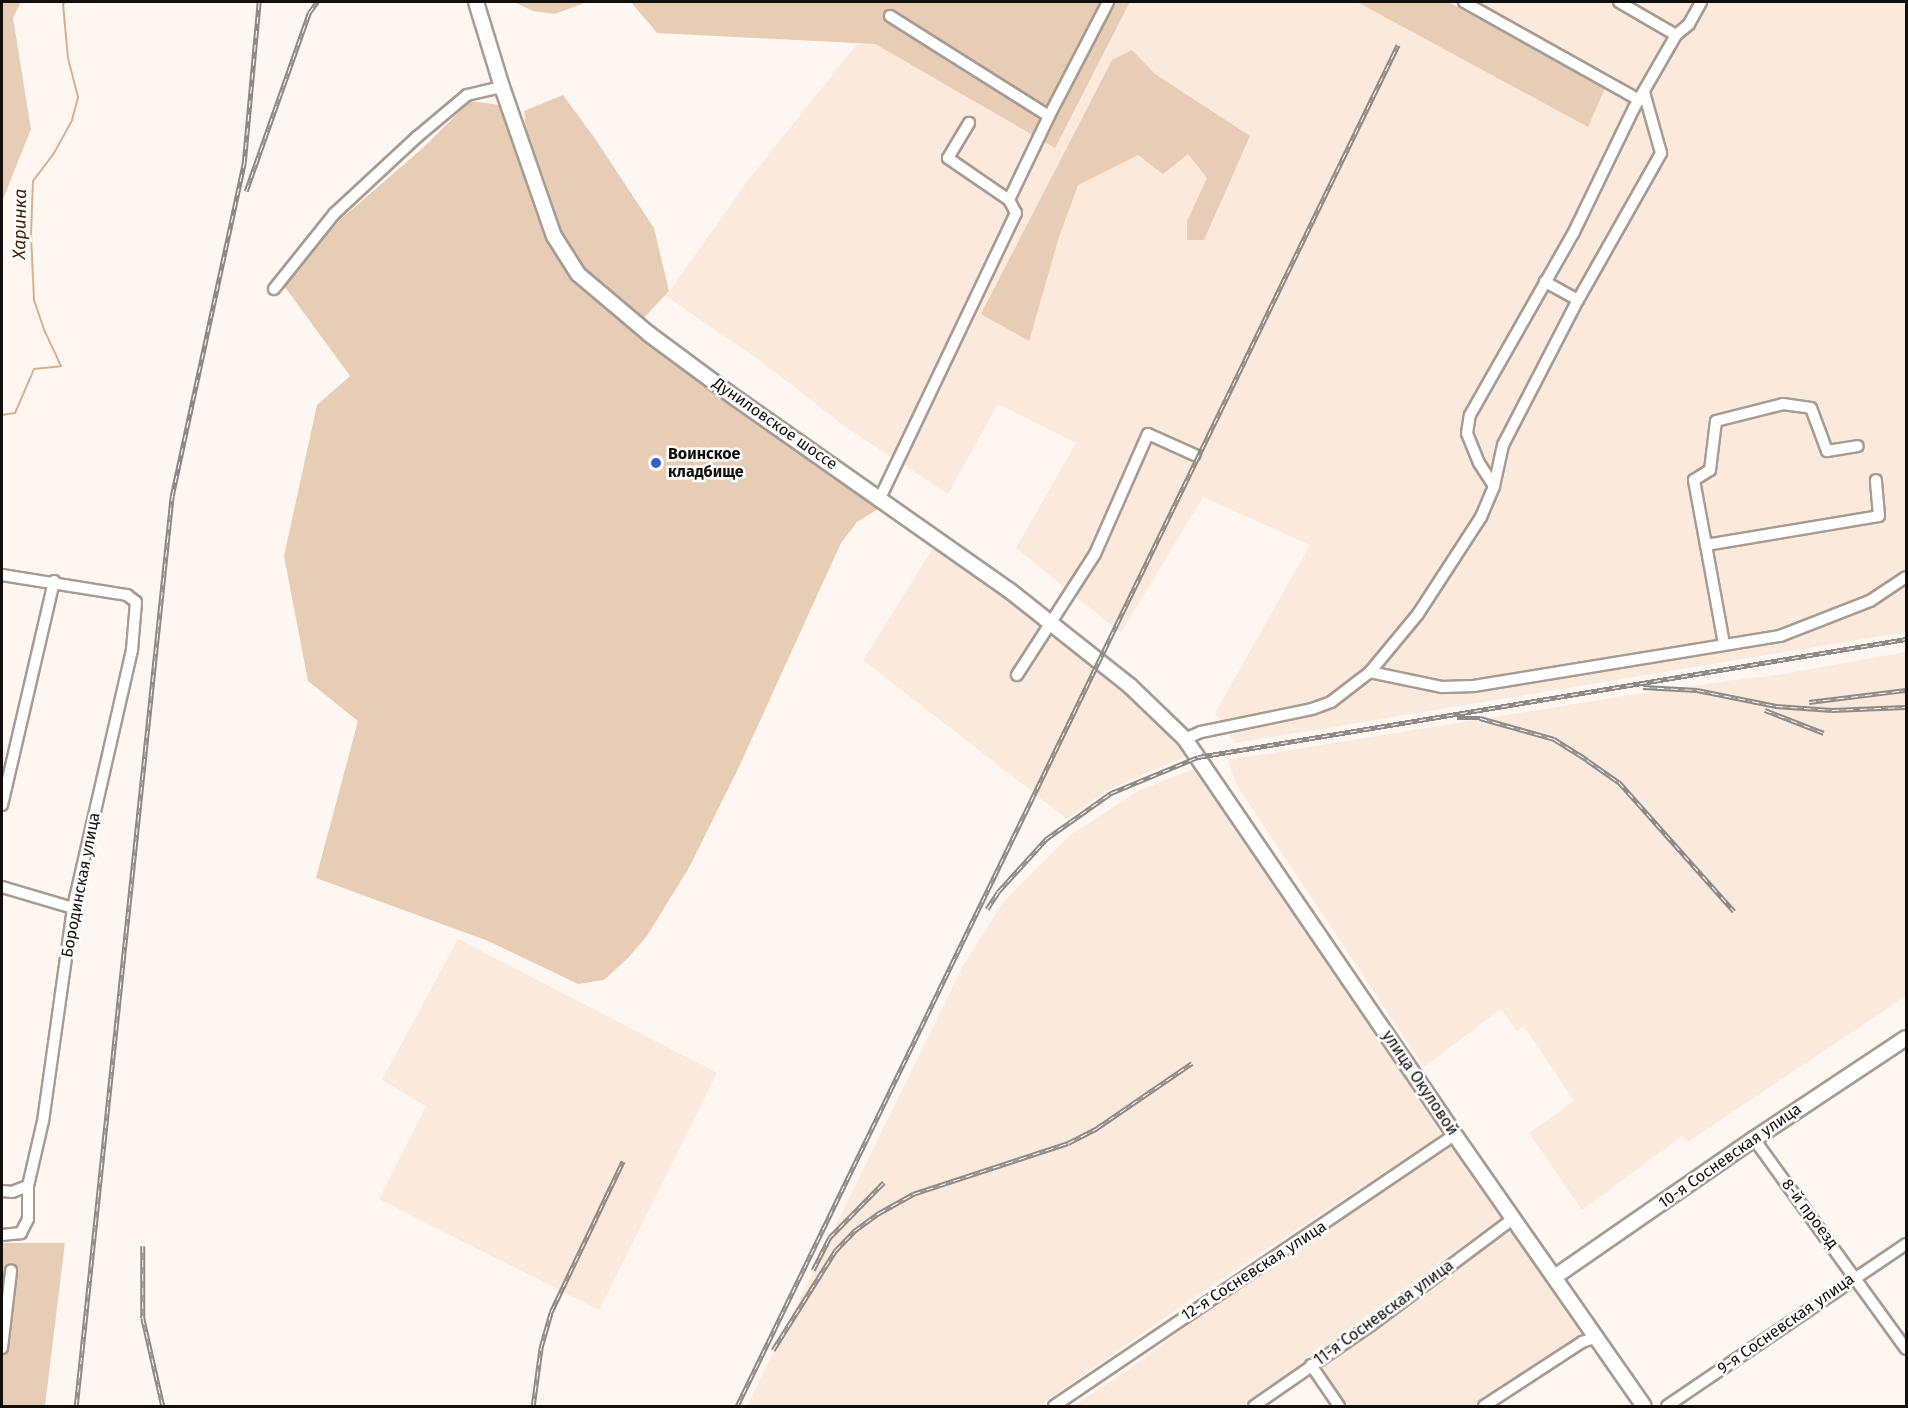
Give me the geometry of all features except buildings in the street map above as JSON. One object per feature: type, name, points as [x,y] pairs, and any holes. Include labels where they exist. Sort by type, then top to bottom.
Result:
[{"type":"street","name":"Дуниловское шоссе","points":[[476,2],[502,87],[554,236],[578,274],[658,340],[1050,622],[1130,686],[1185,739],[1198,757]]},
{"type":"street","points":[[1185,739],[1201,732],[1312,709],[1331,702],[1370,672],[1418,614],[1481,517],[1494,486],[1503,445],[1578,300],[1661,153],[1641,96],[1464,2]]},
{"type":"street","points":[[1619,2],[1676,35]]},
{"type":"street","points":[[1494,486],[1479,463],[1467,434],[1470,415],[1573,234],[1641,96],[1676,35],[1689,24],[1701,2]]},
{"type":"street","points":[[1009,200],[1104,3]]},
{"type":"street","points":[[890,16],[1049,116]]},
{"type":"street","points":[[274,289],[334,214],[417,137],[467,95],[502,87]]},
{"type":"street","points":[[880,498],[1016,213],[1009,200],[948,158],[969,123]]},
{"type":"street","points":[[1545,282],[1578,300]]},
{"type":"street","points":[[1724,644],[1694,480],[1710,470],[1716,421],[1783,404],[1811,408],[1827,451],[1858,446]]},
{"type":"street","points":[[1017,675],[1095,554],[1148,434],[1195,455]]},
{"type":"street","points":[[1706,545],[1878,516],[1876,480]]},
{"type":"street","points":[[2,575],[54,581],[2,805]]},
{"type":"street","points":[[1370,672],[1442,687],[1474,686],[1780,636],[1870,601],[1906,577]]},
{"type":"street","name":"Бородинская улица","points":[[2,1235],[16,1235],[25,1227],[29,1209],[28,1186],[43,1121],[73,908],[132,650],[136,602],[127,595],[54,581]]},
{"type":"street","name":"улица Окуловой","points":[[1198,757],[1455,1135],[1645,1406]]},
{"type":"street","points":[[2,887],[73,908]]},
{"type":"street","name":"10-я Сосневская улица","points":[[1556,1276],[1754,1139],[1906,1038]]},
{"type":"street","name":"12-я Сосневская улица","points":[[1054,1407],[1455,1135]]},
{"type":"street","name":"8-й проезд","points":[[1754,1139],[1856,1276],[1906,1349]]},
{"type":"street","points":[[2,1191],[12,1192],[28,1186]]},
{"type":"street","name":"11-я Сосневская улица","points":[[1254,1407],[1371,1325],[1514,1218]]},
{"type":"street","name":"9-я Сосневская улица","points":[[1667,1407],[1906,1244]]},
{"type":"street","points":[[2,1348],[11,1271]]},
{"type":"street","points":[[1484,1407],[1582,1342],[1597,1337]]},
{"type":"street","points":[[1311,1365],[1339,1407]]},
{"type":"shaded area","points":[[2,2],[21,2],[13,18],[31,129],[2,202]]},
{"type":"shaded area","points":[[514,2],[587,2],[555,14],[533,11]]},
{"type":"shaded area","points":[[631,2],[1130,2],[1055,148],[875,44],[657,33]]},
{"type":"shaded area","points":[[1130,2],[1357,2],[1587,126],[1605,87],[1448,2],[1906,2],[1906,632],[1235,743],[1215,713],[1310,545],[1203,497],[1121,633],[1016,548],[1076,443],[998,404],[948,494],[847,428],[763,363],[666,296],[749,179],[858,43],[875,44],[1055,148]]},
{"type":"shaded area","points":[[1357,2],[1448,2],[1605,88],[1588,127]]},
{"type":"shaded area","points":[[1132,50],[1155,74],[1250,136],[1204,240],[1187,240],[1187,221],[1207,178],[1188,154],[1163,174],[1138,155],[1078,185],[1059,237],[1029,341],[981,314],[1112,60]]},
{"type":"shaded area","points":[[563,95],[596,140],[654,228],[669,291],[642,320],[577,262],[563,235],[526,129],[524,111]]},
{"type":"shaded area","points":[[470,101],[507,106],[573,274],[587,291],[763,423],[883,506],[857,522],[841,543],[739,767],[690,866],[647,936],[604,980],[578,984],[488,941],[316,878],[358,721],[308,681],[284,556],[317,405],[350,376],[282,283],[341,219],[425,146]]},
{"type":"shaded area","points":[[935,545],[1047,625],[1133,695],[1176,736],[1189,755],[1106,791],[1067,819],[863,660]]},
{"type":"shaded area","points":[[1906,652],[1906,996],[1688,1142],[1682,1136],[1582,1210],[1529,1133],[1574,1101],[1524,1026],[1517,1031],[1501,1009],[1424,1067],[1236,784],[1228,760],[1675,688],[1783,674]]},
{"type":"shaded area","points":[[1201,766],[1445,1132],[1193,1298],[1039,1406],[747,1406],[963,966],[1003,902],[1069,836],[1138,791]]},
{"type":"shaded area","points":[[458,939],[717,1073],[599,1310],[379,1199],[426,1106],[382,1080]]},
{"type":"shaded area","points":[[1455,1144],[1503,1216],[1243,1406],[1073,1406],[1128,1370],[1200,1315]]},
{"type":"shaded area","points":[[1516,1227],[1589,1334],[1480,1406],[1343,1406],[1319,1372]]},
{"type":"shaded area","points":[[2,1243],[65,1243],[45,1406],[2,1406]]},
{"type":"waterway","name":"Харинка","points":[[2,415],[15,413],[34,369],[61,366],[45,332],[34,300],[31,235],[33,181],[54,153],[72,120],[78,97],[68,58],[63,4],[66,2]]},
{"type":"railway","points":[[76,1406],[172,496],[244,163],[259,2]]},
{"type":"railway","points":[[246,191],[309,13],[317,2]]},
{"type":"railway","points":[[737,1406],[1398,45]]},
{"type":"railway","points":[[987,909],[998,892],[1046,839],[1111,793],[1198,757],[1906,639]]},
{"type":"railway","points":[[1643,687],[1697,690],[1776,706],[1832,710],[1906,707]]},
{"type":"railway","points":[[1809,702],[1906,690]]},
{"type":"railway","points":[[1765,710],[1824,733]]},
{"type":"railway","points":[[1457,718],[1480,718],[1554,739],[1619,782],[1734,911]]},
{"type":"railway","points":[[773,1350],[835,1251],[854,1231],[879,1213],[913,1194],[1068,1143],[1097,1128],[1192,1063]]},
{"type":"railway","points":[[533,1406],[541,1347],[551,1312],[623,1161]]},
{"type":"railway","points":[[813,1270],[829,1238],[884,1182]]},
{"type":"railway","points":[[143,1246],[143,1318],[163,1406]]},
{"type":"place","name":"Воинское кладбище","points":[[656,463]]}]
